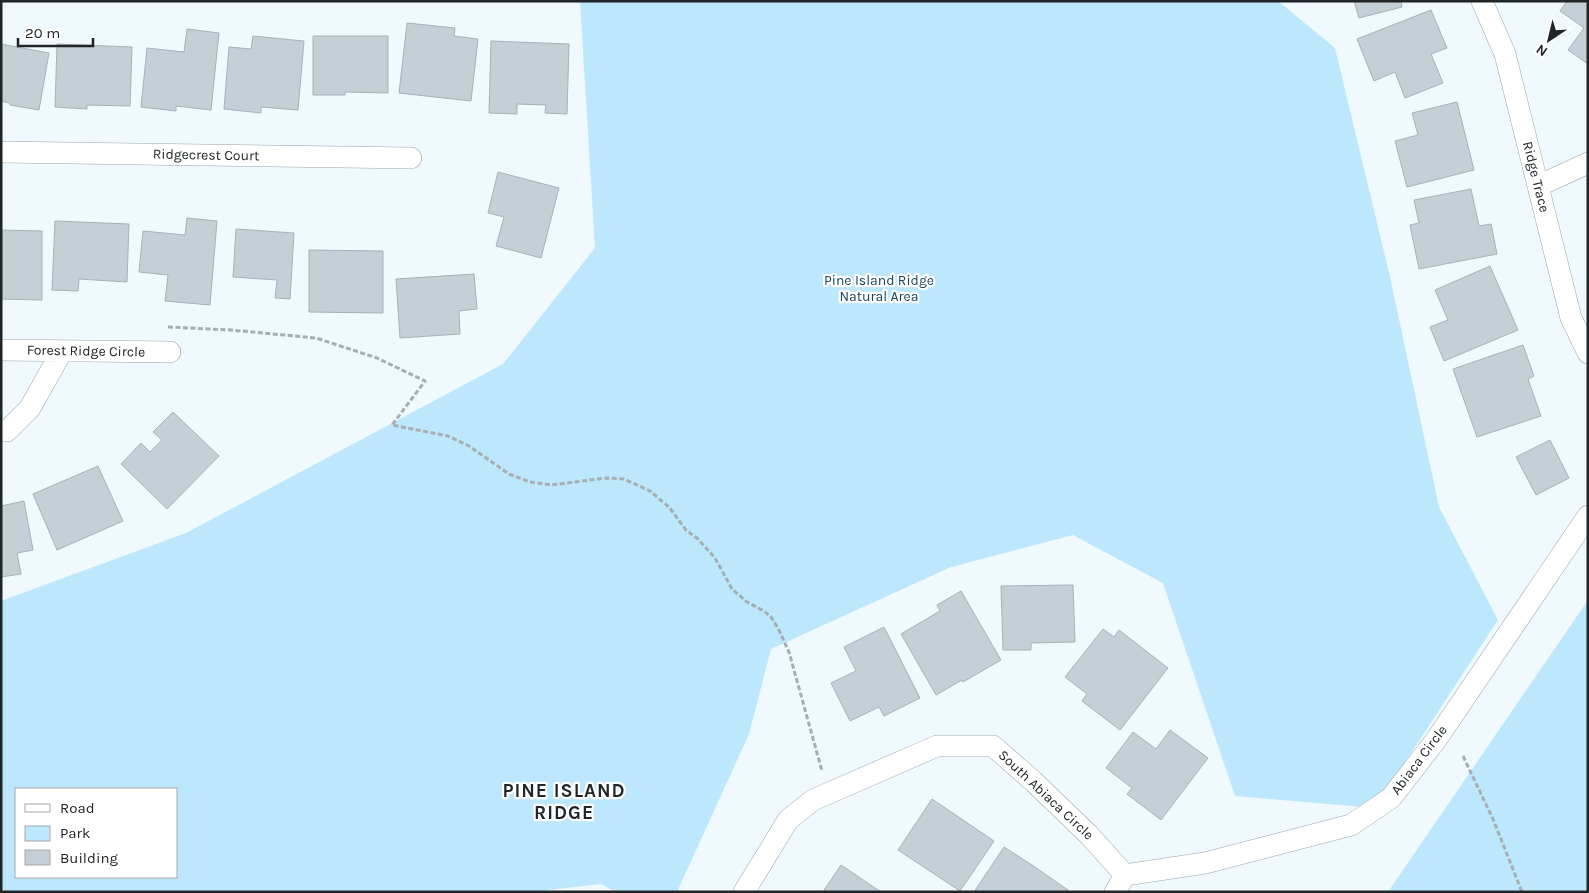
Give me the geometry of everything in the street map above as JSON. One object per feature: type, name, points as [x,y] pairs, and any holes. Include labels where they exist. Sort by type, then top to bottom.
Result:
[{"type":"street","name":"Ridge Trace","points":[[1482,1],[1505,54],[1571,318],[1588,353]]},
{"type":"street","name":"Ridgecrest Court","points":[[1,152],[411,158]]},
{"type":"street","points":[[1538,186],[1588,163]]},
{"type":"street","name":"Forest Ridge Circle","points":[[1,350],[170,352]]},
{"type":"street","points":[[1,431],[7,431],[30,408],[62,351]]},
{"type":"street","name":"Abiaca Circle","points":[[1120,884],[1351,825],[1391,798],[1436,740],[1588,516]]},
{"type":"street","name":"South Abiaca Circle","points":[[744,892],[788,820],[821,797],[937,746],[993,746],[1033,781],[1089,835],[1120,884]]},
{"type":"path","points":[[162,327],[231,330],[316,338],[377,358],[425,382],[392,424],[448,436],[470,446],[509,474],[530,482],[551,485],[606,478],[624,479],[650,491],[669,507],[686,530],[698,539],[715,558],[732,589],[747,602],[764,611],[771,617],[778,628],[789,652],[821,797]]},
{"type":"path","points":[[1463,756],[1493,819],[1522,892]]},
{"type":"green space","name":"Pine Island Ridge Natural Area","points":[[580,1],[1278,1],[1335,48],[1390,277],[1439,507],[1498,620],[1375,808],[1235,796],[1163,583],[1073,535],[951,567],[771,649],[749,734],[677,892],[616,892],[601,884],[529,892],[1,892],[1,601],[186,533],[503,364],[595,248]]},
{"type":"green space","points":[[1588,600],[1588,892],[1388,892]]},
{"type":"building","points":[[1354,1],[1401,1],[1402,7],[1359,18]]},
{"type":"building","points":[[1567,1],[1588,1],[1588,64],[1568,50],[1584,28],[1560,11]]},
{"type":"building","points":[[1431,10],[1447,48],[1431,54],[1443,83],[1405,98],[1395,72],[1374,81],[1357,39]]},
{"type":"building","points":[[407,23],[455,28],[454,36],[478,39],[471,101],[399,93]]},
{"type":"building","points":[[187,29],[219,33],[211,110],[176,106],[176,111],[141,107],[147,48],[184,52]]},
{"type":"building","points":[[253,36],[304,41],[298,110],[261,107],[261,113],[224,109],[229,47],[251,49]]},
{"type":"building","points":[[313,36],[388,36],[388,93],[345,92],[345,95],[313,95]]},
{"type":"building","points":[[491,41],[569,44],[567,114],[545,113],[546,105],[517,104],[517,114],[489,113]]},
{"type":"building","points":[[1,44],[49,53],[39,110],[10,105],[10,103],[1,101]]},
{"type":"building","points":[[57,44],[132,47],[130,106],[87,105],[87,109],[55,107]]},
{"type":"building","points":[[1457,102],[1474,170],[1407,187],[1395,141],[1418,135],[1412,113]]},
{"type":"building","points":[[498,172],[559,188],[541,258],[496,246],[504,217],[488,213]]},
{"type":"building","points":[[1471,189],[1479,226],[1491,224],[1497,254],[1419,269],[1410,225],[1419,223],[1414,200]]},
{"type":"building","points":[[187,218],[217,221],[210,305],[165,301],[168,275],[139,272],[143,231],[185,235]]},
{"type":"building","points":[[55,221],[129,224],[127,282],[79,279],[78,291],[52,290]]},
{"type":"building","points":[[236,229],[294,233],[290,299],[275,298],[277,280],[233,277]]},
{"type":"building","points":[[1,230],[42,231],[42,300],[1,299]]},
{"type":"building","points":[[309,250],[383,251],[383,313],[309,312]]},
{"type":"building","points":[[1490,266],[1518,330],[1444,361],[1430,327],[1448,320],[1435,290]]},
{"type":"building","points":[[474,274],[477,309],[459,311],[460,334],[400,338],[396,279]]},
{"type":"building","points":[[1523,345],[1534,376],[1528,379],[1541,416],[1477,437],[1453,369]]},
{"type":"building","points":[[173,412],[219,456],[167,509],[121,464],[141,443],[150,452],[162,440],[153,432]]},
{"type":"building","points":[[1550,440],[1569,478],[1536,495],[1516,457]]},
{"type":"building","points":[[98,466],[123,521],[57,550],[33,494]]},
{"type":"building","points":[[24,501],[33,550],[17,553],[21,574],[1,577],[1,506]]},
{"type":"building","points":[[1073,585],[1075,642],[1031,643],[1031,650],[1003,650],[1001,586]]},
{"type":"building","points":[[961,591],[1001,660],[936,695],[901,634],[940,611],[937,605]]},
{"type":"building","points":[[884,627],[920,698],[884,716],[879,707],[850,721],[831,683],[856,671],[844,647]]},
{"type":"building","points":[[1103,629],[1114,637],[1119,630],[1168,668],[1120,730],[1082,701],[1087,694],[1065,677]]},
{"type":"building","points":[[1170,730],[1208,758],[1161,820],[1127,794],[1132,788],[1106,768],[1133,732],[1156,749]]},
{"type":"building","points":[[932,799],[994,841],[960,891],[898,850]]},
{"type":"building","points":[[1004,847],[1068,890],[1067,892],[974,892]]},
{"type":"building","points":[[841,865],[881,892],[826,892],[824,890]]},
{"type":"district","name":"PINE ISLAND RIDGE","points":[[564,802]]}]
